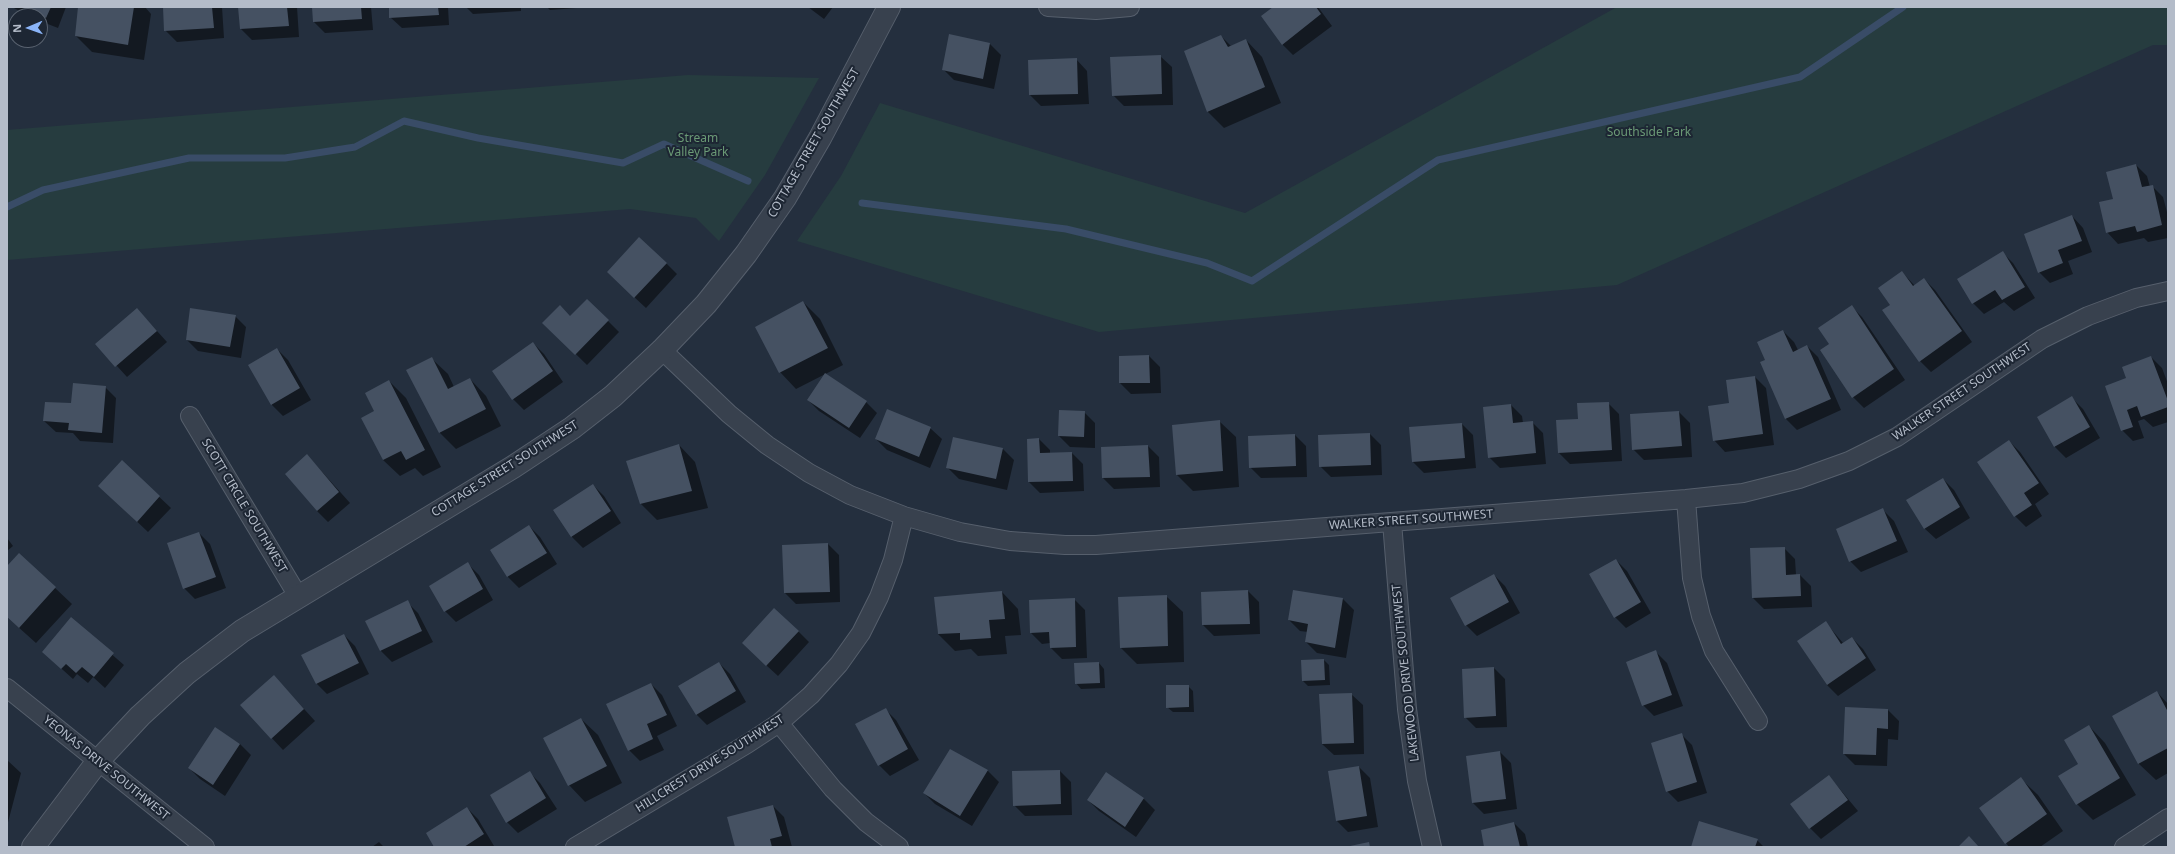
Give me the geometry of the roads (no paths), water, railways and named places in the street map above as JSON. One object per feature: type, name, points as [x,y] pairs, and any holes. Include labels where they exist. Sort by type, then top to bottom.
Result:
[{"type":"street","name":"COTTAGE STREET SOUTHWEST","points":[[33,847],[98,761],[140,716],[187,673],[242,631],[513,467],[572,428],[613,396],[662,350],[706,304],[742,261],[785,198],[820,138],[889,7]]},
{"type":"street","points":[[1048,7],[1096,10],[1130,7]]},
{"type":"street","name":"WALKER STREET SOUTHWEST","points":[[662,350],[729,414],[767,445],[809,473],[850,495],[904,516],[960,532],[1010,541],[1065,545],[1096,545],[1686,499],[1757,489],[1799,479],[1849,461],[1909,430],[2042,339],[2088,316],[2136,298],[2168,291]]},
{"type":"street","name":"SCOTT CIRCLE SOUTHWEST","points":[[190,416],[298,596]]},
{"type":"street","points":[[1686,499],[1692,578],[1701,616],[1714,651],[1758,721]]},
{"type":"street","name":"HILLCREST DRIVE SOUTHWEST","points":[[575,847],[779,723],[811,695],[840,664],[861,633],[880,597],[893,560],[904,516]]},
{"type":"street","name":"LAKEWOOD DRIVE SOUTHWEST","points":[[1392,522],[1407,709],[1417,781],[1432,847]]},
{"type":"street","name":"YEONAS DRIVE SOUTHWEST","points":[[7,688],[205,847]]},
{"type":"street","points":[[779,723],[833,789],[866,822],[899,847]]},
{"type":"street","points":[[2124,847],[2168,818]]},
{"type":"waterway","points":[[862,203],[1066,229],[1207,263],[1252,281],[1438,160],[1800,77],[1903,7]]},
{"type":"waterway","points":[[7,207],[43,190],[189,158],[285,158],[355,147],[404,121],[478,138],[623,163],[664,144],[748,181]]},
{"type":"park label","name":"Southside Park","points":[[1649,133]]},
{"type":"park label","name":"Stream Valley Park","points":[[698,146]]}]
